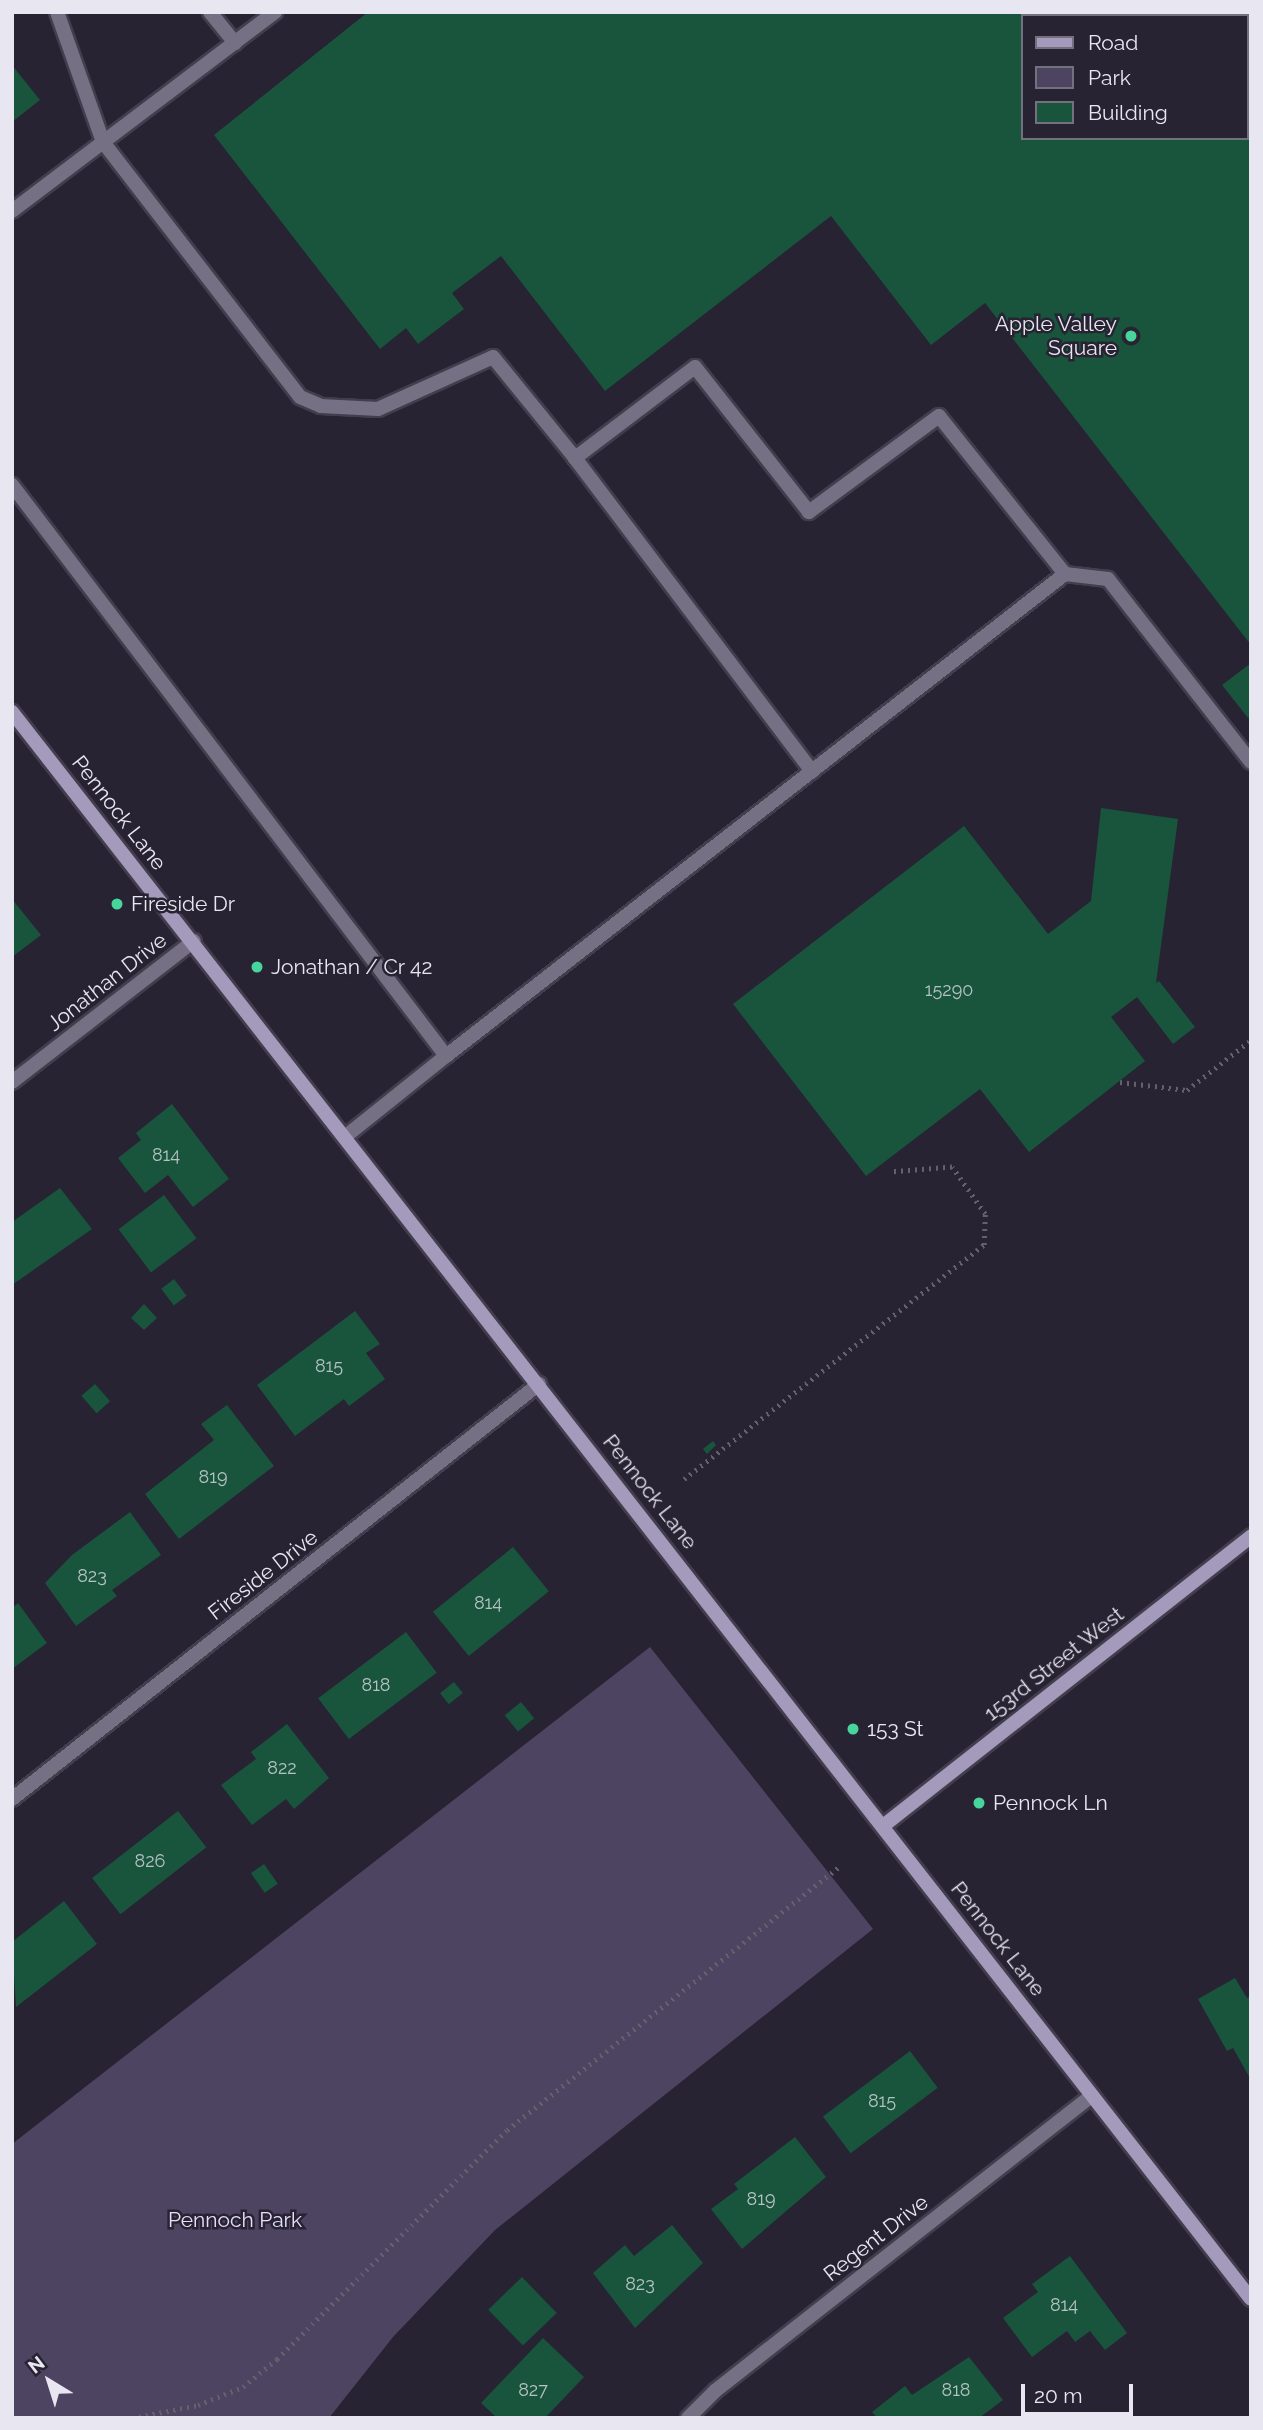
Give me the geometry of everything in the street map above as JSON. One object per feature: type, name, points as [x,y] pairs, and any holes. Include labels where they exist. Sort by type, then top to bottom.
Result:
[{"type":"street","points":[[57,12],[103,142],[300,397],[321,406],[379,409],[493,357],[575,457],[812,771]]},
{"type":"street","points":[[210,12],[235,43]]},
{"type":"street","points":[[12,211],[275,12]]},
{"type":"street","points":[[575,457],[695,367],[809,512],[939,416],[1065,574]]},
{"type":"street","points":[[12,485],[446,1056]]},
{"type":"street","points":[[346,1136],[1065,574],[1108,579],[1251,762]]},
{"type":"street","name":"Pennock Lane","points":[[12,712],[194,941],[1251,2300]]},
{"type":"street","name":"Jonathan Drive","points":[[12,1082],[194,941]]},
{"type":"street","name":"Fireside Drive","points":[[12,1798],[539,1384]]},
{"type":"street","name":"153rd Street West","points":[[883,1826],[1251,1536]]},
{"type":"street","name":"Regent Drive","points":[[688,2418],[715,2391],[1092,2095]]},
{"type":"path","points":[[1120,1082],[1187,1090],[1251,1040]]},
{"type":"path","points":[[684,1479],[984,1245],[985,1214],[952,1167],[890,1172]]},
{"type":"path","points":[[132,2418],[198,2405],[243,2387],[277,2359],[507,2130],[838,1868]]},
{"type":"green space","name":"Pennoch Park","points":[[650,1647],[873,1929],[495,2230],[393,2337],[329,2418],[12,2418],[12,2144]]},
{"type":"building","name":"Apple Valley Square","points":[[368,12],[1243,12],[1244,14],[1021,14],[1021,140],[1249,140],[1249,20],[1251,22],[1251,645],[985,303],[931,345],[831,216],[605,391],[501,256],[452,293],[464,309],[418,344],[406,328],[380,349],[214,135]]},
{"type":"building","points":[[12,65],[40,100],[12,122]]},
{"type":"building","points":[[1251,663],[1251,716],[1248,718],[1222,685]]},
{"type":"building","points":[[1101,808],[1178,819],[1156,983],[1159,981],[1195,1027],[1173,1044],[1137,997],[1111,1017],[1145,1061],[1029,1152],[980,1089],[866,1176],[733,1004],[964,826],[1048,934],[1091,901]]},
{"type":"building","points":[[12,899],[41,935],[12,957]]},
{"type":"building","points":[[172,1104],[229,1179],[193,1207],[168,1175],[145,1193],[118,1158],[141,1140],[136,1133]]},
{"type":"building","points":[[60,1188],[92,1229],[12,1285],[12,1222]]},
{"type":"building","points":[[164,1195],[196,1238],[151,1272],[118,1229]]},
{"type":"building","points":[[174,1279],[187,1296],[174,1305],[161,1289]]},
{"type":"building","points":[[144,1304],[157,1318],[144,1330],[131,1318]]},
{"type":"building","points":[[355,1311],[380,1344],[366,1353],[385,1379],[349,1406],[344,1399],[295,1436],[257,1385]]},
{"type":"building","points":[[95,1384],[110,1401],[97,1413],[81,1396]]},
{"type":"building","points":[[227,1405],[274,1466],[179,1539],[145,1494],[214,1440],[201,1424]]},
{"type":"building","points":[[713,1441],[716,1445],[707,1454],[703,1449]]},
{"type":"building","points":[[130,1512],[161,1555],[112,1590],[117,1596],[76,1626],[45,1583],[72,1555]]},
{"type":"building","points":[[513,1547],[549,1591],[469,1656],[433,1612]]},
{"type":"building","points":[[18,1603],[47,1643],[12,1669],[12,1608]]},
{"type":"building","points":[[406,1632],[437,1673],[349,1739],[318,1698]]},
{"type":"building","points":[[454,1682],[463,1693],[449,1704],[440,1693]]},
{"type":"building","points":[[521,1702],[534,1718],[518,1732],[505,1715]]},
{"type":"building","points":[[287,1724],[329,1778],[294,1809],[286,1799],[252,1825],[221,1785],[256,1759],[251,1752]]},
{"type":"building","points":[[178,1811],[206,1847],[120,1914],[92,1878]]},
{"type":"building","points":[[264,1864],[278,1884],[265,1893],[251,1873]]},
{"type":"building","points":[[64,1901],[97,1944],[16,2007],[12,1942]]},
{"type":"building","points":[[1235,1978],[1247,1998],[1251,1996],[1251,2080],[1233,2048],[1227,2051],[1198,1999]]},
{"type":"building","points":[[910,2051],[938,2088],[851,2153],[823,2117]]},
{"type":"building","points":[[795,2137],[826,2177],[742,2249],[711,2209],[738,2189],[734,2184]]},
{"type":"building","points":[[672,2225],[703,2263],[635,2328],[593,2273],[625,2245],[634,2256]]},
{"type":"building","points":[[1070,2256],[1127,2333],[1105,2350],[1090,2331],[1075,2342],[1067,2331],[1032,2357],[1003,2318],[1038,2292],[1032,2284]]},
{"type":"building","points":[[522,2277],[557,2313],[523,2346],[488,2310]]},
{"type":"building","points":[[543,2338],[584,2377],[545,2418],[497,2418],[481,2403]]},
{"type":"building","points":[[969,2357],[1003,2400],[979,2418],[877,2418],[872,2412],[905,2386],[912,2395]]},
{"type":"place","name":"Apple Valley Square","points":[[1131,336]]},
{"type":"place","name":"Fireside Dr","points":[[117,904]]},
{"type":"place","name":"Jonathan / Cr 42","points":[[257,967]]},
{"type":"place","name":"153 St","points":[[853,1729]]},
{"type":"place","name":"Pennock Ln","points":[[979,1803]]}]
